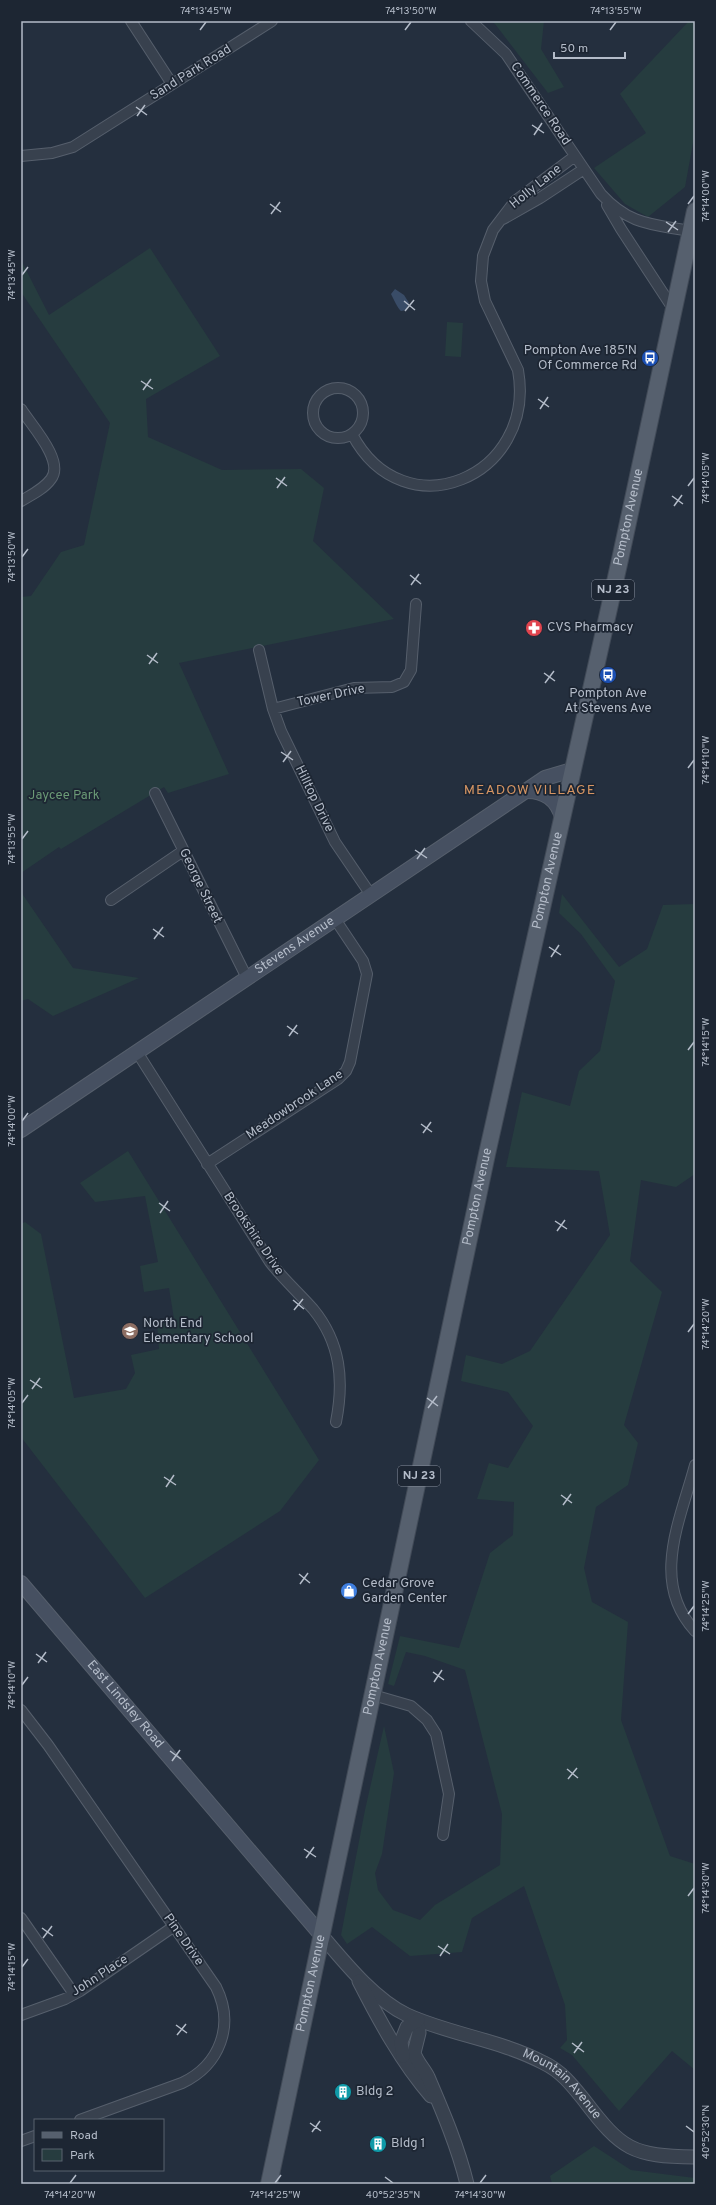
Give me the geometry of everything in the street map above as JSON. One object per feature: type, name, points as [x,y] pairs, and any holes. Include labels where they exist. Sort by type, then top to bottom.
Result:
[{"type":"main road","name":"Pompton Avenue","points":[[269,2184],[323,1937],[484,1168],[674,310],[693,232],[695,211]]},
{"type":"main road","name":"Stevens Avenue","points":[[21,1130],[525,791],[545,778],[572,770]]},
{"type":"main road","points":[[525,791],[537,792],[548,796],[556,804],[562,818]]},
{"type":"main road","name":"East Lindsley Road","points":[[21,1583],[323,1937]]},
{"type":"street","points":[[131,21],[172,84]]},
{"type":"street","name":"Sand Park Road","points":[[21,156],[52,153],[73,147],[272,21]]},
{"type":"street","name":"Commerce Road","points":[[471,21],[506,54],[601,194],[621,229],[674,310]]},
{"type":"street","name":"Holly Lane","points":[[352,434],[358,445],[377,467],[403,481],[422,485],[452,483],[470,476],[492,459],[505,444],[518,415],[520,381],[518,370],[487,308],[481,281],[482,265],[486,247],[499,221],[514,201],[575,156]]},
{"type":"street","name":"Holly Lane","points":[[499,221],[528,206],[584,169]]},
{"type":"street","name":"Commerce Road","points":[[601,194],[614,208],[637,221],[693,232]]},
{"type":"street","points":[[344,389],[358,398],[362,405],[362,417],[358,428],[352,434],[344,437],[332,437],[321,431],[316,425],[314,409],[321,395],[328,390],[344,389]]},
{"type":"street","points":[[21,409],[52,455],[55,468],[50,481],[21,501]]},
{"type":"street","name":"Tower Drive","points":[[273,709],[354,688],[392,687],[404,682],[411,670],[416,604]]},
{"type":"street","name":"Hilltop Drive","points":[[259,650],[273,709],[281,731],[335,842],[371,895]]},
{"type":"street","name":"George Street","points":[[155,793],[246,978]]},
{"type":"street","points":[[111,900],[183,850]]},
{"type":"street","name":"Meadowbrook Lane","points":[[207,1164],[338,1079],[348,1067],[367,974],[363,961],[335,919]]},
{"type":"street","name":"Brookshire Drive","points":[[137,1052],[270,1262],[286,1282],[312,1308],[327,1329],[337,1352],[341,1377],[340,1402],[336,1422]]},
{"type":"street","points":[[695,1465],[673,1549],[670,1568],[671,1586],[676,1603],[684,1618],[695,1631]]},
{"type":"street","points":[[373,1695],[411,1706],[428,1720],[436,1734],[449,1794],[442,1835]]},
{"type":"street","name":"Pine Drive","points":[[21,1710],[48,1745],[219,1994],[224,2008],[225,2023],[220,2047],[211,2062],[190,2080],[83,2119]]},
{"type":"street","points":[[21,1918],[74,1994]]},
{"type":"street","name":"John Place","points":[[21,2015],[74,1994],[173,1927]]},
{"type":"street","points":[[323,1937],[356,1975],[376,2013],[418,2082],[437,2102]]},
{"type":"street","name":"Mountain Avenue","points":[[356,1975],[392,2006],[418,2020],[519,2052],[545,2063],[566,2079],[609,2131],[629,2147],[652,2155],[695,2157]]},
{"type":"street","points":[[403,2056],[401,2042],[406,2027],[418,2020],[419,2033],[414,2053],[427,2076],[437,2102],[453,2135],[466,2184]]},
{"type":"street","points":[[21,2141],[34,2136]]},
{"type":"green space","points":[[491,21],[544,21],[541,49],[564,87],[548,93],[495,24]]},
{"type":"green space","points":[[689,21],[695,21],[695,132],[685,187],[648,217],[625,204],[594,168],[646,133],[620,94]]},
{"type":"green space","name":"Jaycee Park","points":[[150,248],[220,356],[146,399],[148,437],[222,470],[301,469],[324,488],[313,541],[394,619],[179,663],[229,774],[168,793],[164,787],[61,849],[59,847],[21,873],[21,597],[31,596],[61,552],[84,545],[110,423],[21,292],[21,260],[49,315]]},
{"type":"green space","points":[[447,322],[463,323],[461,357],[445,356]]},
{"type":"green space","points":[[21,892],[73,968],[139,978],[53,1016],[28,999],[21,1001]]},
{"type":"green space","points":[[562,894],[619,967],[647,949],[663,905],[695,904],[695,1174],[676,1187],[641,1180],[630,1261],[662,1292],[624,1425],[638,1443],[628,1485],[596,1507],[584,1568],[592,1602],[628,1622],[621,1720],[670,1856],[695,1864],[695,2070],[672,2051],[619,2111],[572,2055],[560,2048],[567,2040],[565,2005],[524,1886],[472,1918],[462,1952],[410,1956],[372,1927],[347,1944],[341,1935],[365,1810],[384,1726],[394,1773],[382,1854],[375,1873],[378,1890],[393,1910],[420,1920],[435,1905],[500,1865],[502,1814],[465,1670],[425,1656],[406,1652],[394,1686],[388,1684],[400,1636],[459,1648],[490,1553],[513,1535],[514,1502],[477,1499],[489,1463],[508,1468],[533,1426],[508,1392],[461,1381],[466,1355],[502,1364],[530,1351],[610,1235],[599,1171],[506,1167],[522,1092],[570,1106],[579,1071],[600,1051],[615,981],[581,934],[559,913]]},
{"type":"green space","name":"North End Elementary School","points":[[128,1151],[319,1460],[280,1511],[145,1598],[21,1437],[21,1224],[25,1222],[41,1234],[74,1398],[126,1389],[135,1373],[131,1355],[159,1349],[157,1322],[174,1319],[169,1288],[144,1292],[140,1266],[158,1262],[145,1196],[95,1202],[80,1183]]},
{"type":"green space","points":[[594,2146],[631,2170],[695,2178],[695,2184],[552,2184],[550,2176]]},
{"type":"water","points":[[395,289],[404,295],[409,303],[406,310],[401,311],[398,308],[391,294]]},
{"type":"place","name":"Pompton Ave 185'N Of Commerce Rd","points":[[650,358]]},
{"type":"place","name":"CVS Pharmacy","points":[[534,628]]},
{"type":"place","name":"Pompton Ave At Stevens Ave","points":[[608,675]]},
{"type":"place","name":"North End Elementary School","points":[[130,1331]]},
{"type":"place","name":"Cedar Grove Garden Center","points":[[349,1591]]},
{"type":"place","name":"Bldg 2","points":[[343,2092]]},
{"type":"place","name":"Bldg 1","points":[[378,2144]]},
{"type":"district","name":"MEADOW VILLAGE","points":[[530,790]]}]
